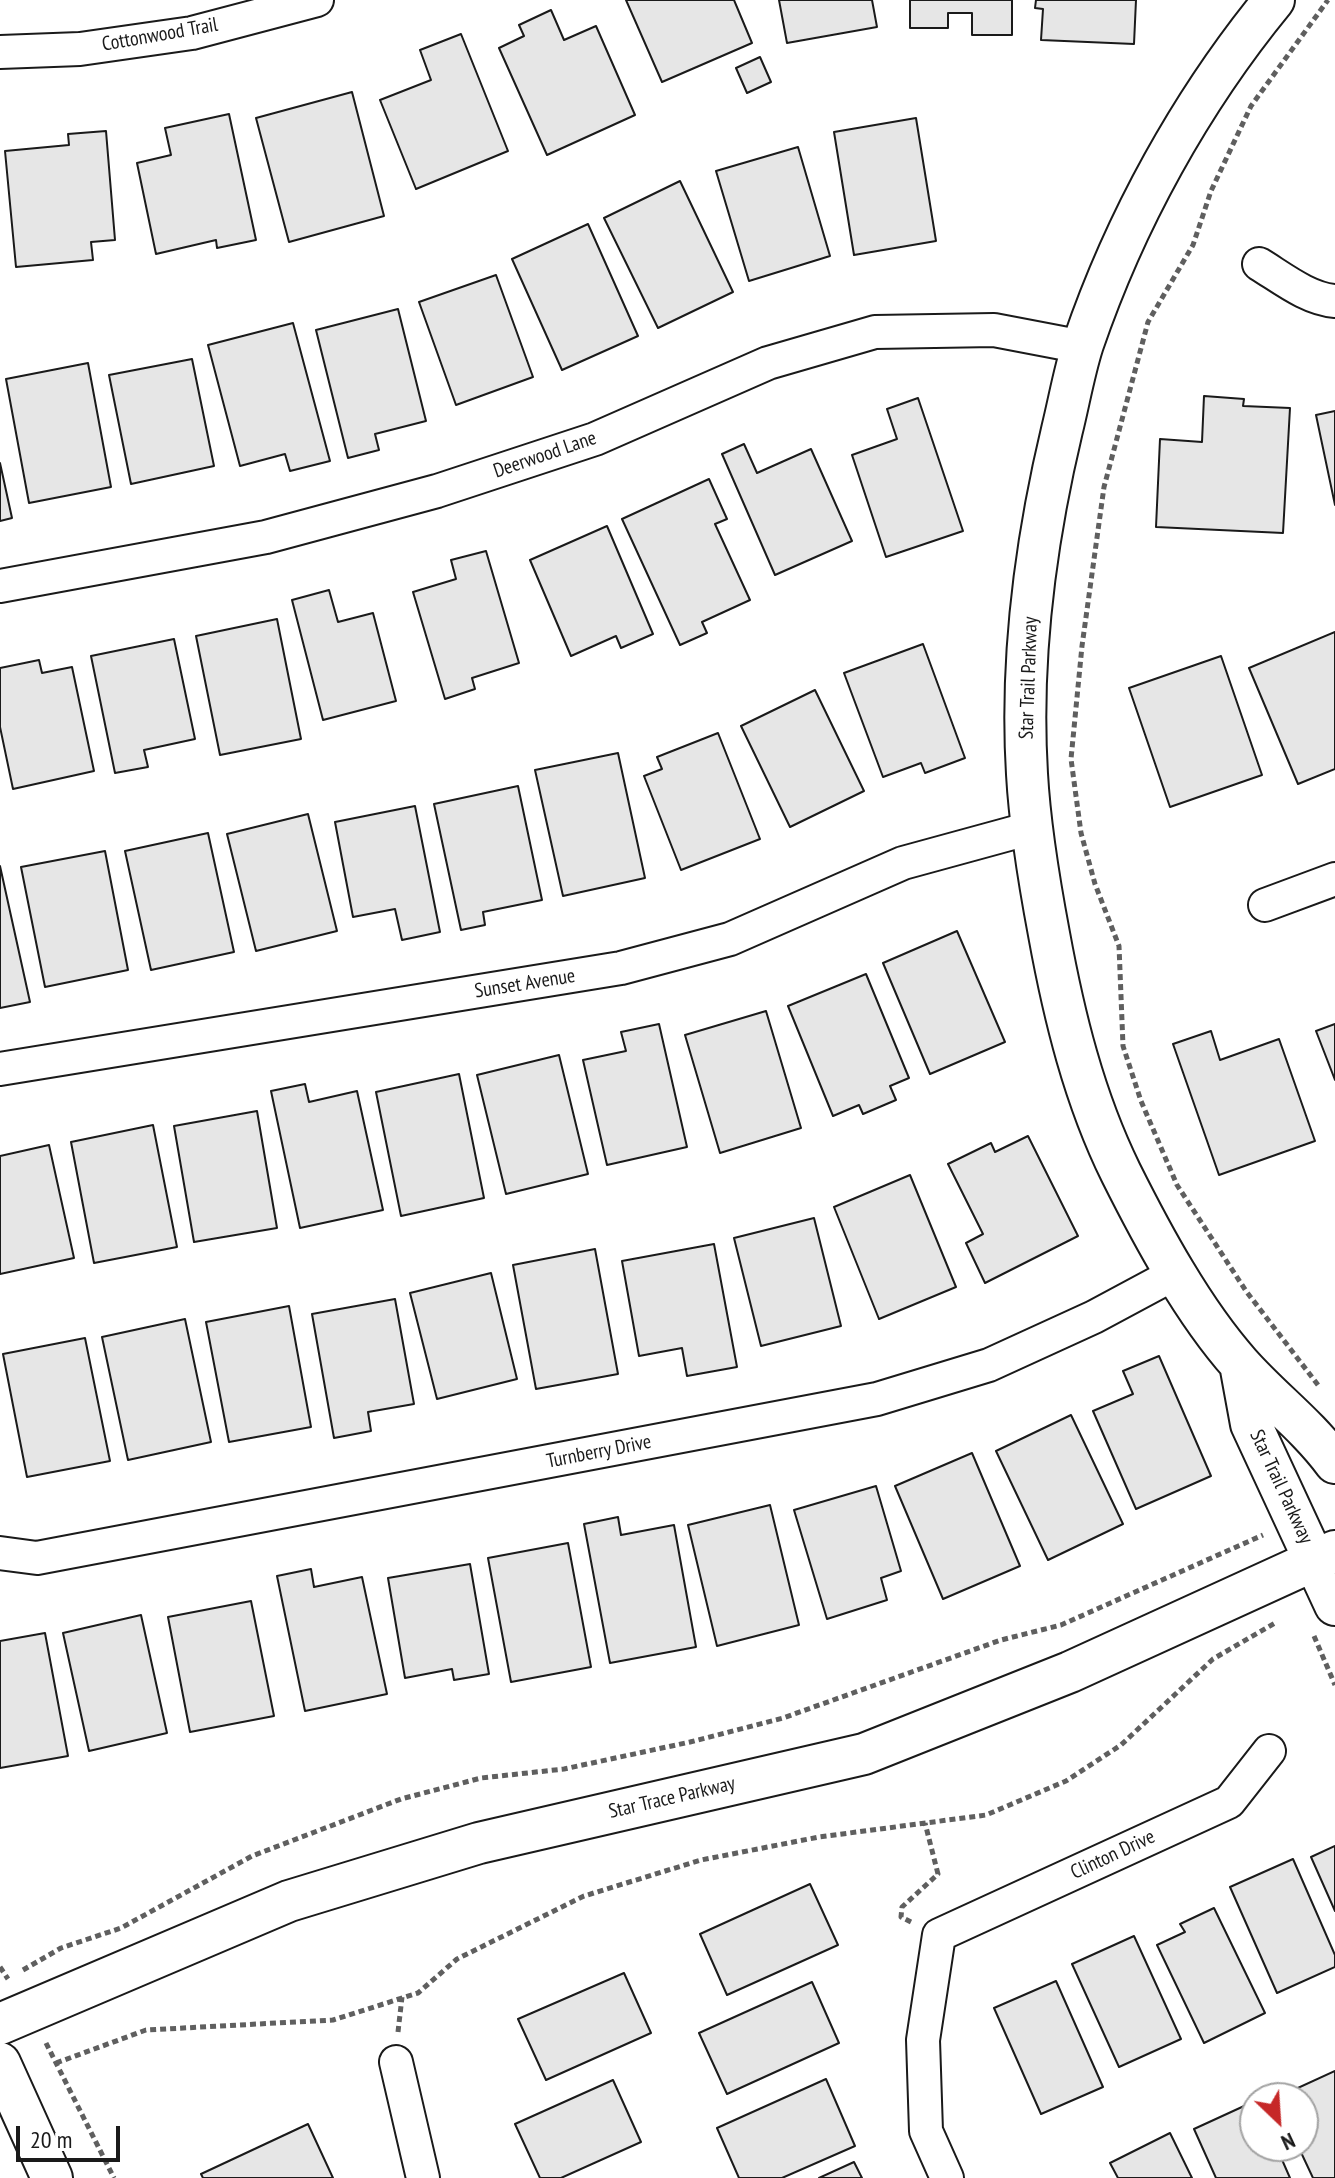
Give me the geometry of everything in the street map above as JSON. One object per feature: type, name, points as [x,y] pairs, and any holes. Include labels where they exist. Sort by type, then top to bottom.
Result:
[{"type":"street","name":"Cottonwood Trail","points":[[0,52],[80,49],[192,33],[317,0]]},
{"type":"street","name":"Star Trail Parkway","points":[[1274,0],[1226,65],[1152,183],[1123,244],[1083,347],[1054,463],[1032,588],[1025,715],[1031,828],[1043,905],[1064,1008],[1093,1107],[1124,1179],[1176,1273],[1240,1364],[1313,1434],[1335,1463]]},
{"type":"street","points":[[1259,264],[1292,285],[1325,300],[1335,301]]},
{"type":"street","name":"Deerwood Lane","points":[[0,586],[266,537],[437,491],[595,439],[768,363],[875,332],[994,330],[1083,347]]},
{"type":"street","name":"Sunset Avenue","points":[[0,1069],[621,968],[730,939],[903,863],[1031,828]]},
{"type":"street","points":[[1265,905],[1335,879]]},
{"type":"street","name":"Turnberry Drive","points":[[0,1553],[37,1558],[877,1399],[989,1365],[1094,1317],[1176,1273]]},
{"type":"street","name":"Star Trail Parkway","points":[[1240,1364],[1251,1424],[1297,1522],[1325,1555],[1324,1619]]},
{"type":"street","name":"Star Trace Parkway","points":[[13,2004],[303,1896],[479,1843],[864,1754],[1070,1672],[1325,1555]]},
{"type":"street","name":"Clinton Drive","points":[[939,1935],[1229,1802],[1269,1751]]},
{"type":"street","points":[[939,1935],[923,2040],[926,2131],[947,2178]]},
{"type":"street","points":[[396,2062],[423,2178]]},
{"type":"street","points":[[0,2063],[52,2178]]},
{"type":"path","points":[[1326,1397],[1246,1291],[1177,1185],[1141,1101],[1123,1046],[1119,946],[1095,884],[1081,833],[1071,759],[1082,646],[1104,487],[1148,322],[1193,245],[1211,191],[1251,106],[1328,0]]},
{"type":"path","points":[[13,2004],[61,1948],[121,1928],[252,1856],[401,1799],[481,1778],[564,1769],[783,1718],[1001,1640],[1061,1625],[1297,1522]]},
{"type":"path","points":[[1324,1619],[1335,1685]]},
{"type":"path","points":[[56,2063],[146,2030],[333,2020],[418,1993],[457,1959],[584,1896],[701,1860],[819,1837],[986,1815],[1066,1781],[1121,1745],[1213,1659],[1276,1622]]},
{"type":"path","points":[[925,1823],[938,1874],[902,1907],[901,1917],[939,1935]]},
{"type":"path","points":[[0,1967],[13,2004],[56,2063],[114,2178]]},
{"type":"building","points":[[626,0],[734,0],[752,43],[662,82]]},
{"type":"building","points":[[779,0],[872,0],[877,27],[787,43]]},
{"type":"building","points":[[910,0],[1012,0],[1012,35],[972,35],[972,13],[948,13],[948,28],[910,28]]},
{"type":"building","points":[[1036,0],[1136,0],[1134,44],[1041,40],[1043,9],[1035,8]]},
{"type":"building","points":[[551,10],[564,40],[596,26],[635,115],[547,155],[499,48],[524,36],[519,25]]},
{"type":"building","points":[[461,34],[508,151],[416,189],[380,100],[431,80],[420,50]]},
{"type":"building","points":[[760,57],[771,82],[747,93],[736,68]]},
{"type":"building","points":[[352,92],[384,216],[289,242],[256,118]]},
{"type":"building","points":[[229,114],[256,240],[217,248],[216,240],[156,254],[137,163],[171,155],[165,128]]},
{"type":"building","points":[[916,118],[936,241],[854,255],[834,132]]},
{"type":"building","points":[[106,131],[115,240],[91,242],[93,260],[16,267],[5,151],[69,145],[68,134]]},
{"type":"building","points":[[798,147],[830,256],[749,281],[716,171]]},
{"type":"building","points":[[680,181],[733,292],[658,328],[604,218]]},
{"type":"building","points":[[588,224],[638,336],[562,370],[512,259]]},
{"type":"building","points":[[496,275],[533,377],[456,405],[419,302]]},
{"type":"building","points":[[398,309],[426,421],[375,434],[379,450],[348,458],[316,330]]},
{"type":"building","points":[[293,323],[330,461],[290,471],[285,454],[240,466],[208,345]]},
{"type":"building","points":[[192,359],[214,466],[131,484],[109,375]]},
{"type":"building","points":[[88,363],[111,487],[29,503],[6,379]]},
{"type":"building","points":[[1204,396],[1244,399],[1243,406],[1290,408],[1283,533],[1156,527],[1160,439],[1202,442]]},
{"type":"building","points":[[918,398],[963,531],[886,557],[852,455],[897,439],[887,409]]},
{"type":"building","points":[[1335,411],[1335,505],[1316,415]]},
{"type":"building","points":[[744,444],[757,473],[811,449],[852,541],[775,575],[722,454]]},
{"type":"building","points":[[0,463],[12,518],[0,521]]},
{"type":"building","points":[[709,479],[727,519],[715,524],[750,600],[702,622],[707,633],[680,645],[622,519]]},
{"type":"building","points":[[607,526],[653,634],[621,648],[616,636],[571,656],[530,560]]},
{"type":"building","points":[[486,551],[519,663],[472,678],[475,689],[445,699],[413,592],[456,579],[451,560]]},
{"type":"building","points":[[329,590],[338,622],[373,613],[396,701],[323,720],[292,600]]},
{"type":"building","points":[[277,619],[301,739],[220,755],[196,636]]},
{"type":"building","points":[[1335,632],[1335,769],[1298,784],[1249,668]]},
{"type":"building","points":[[174,639],[195,739],[144,750],[148,767],[115,773],[91,656]]},
{"type":"building","points":[[923,644],[965,758],[925,773],[921,763],[883,777],[844,673]]},
{"type":"building","points":[[1221,656],[1262,775],[1170,807],[1129,688]]},
{"type":"building","points":[[39,660],[42,673],[72,667],[94,771],[13,789],[0,727],[0,668]]},
{"type":"building","points":[[815,690],[864,791],[790,827],[741,726]]},
{"type":"building","points":[[718,733],[760,839],[681,870],[644,776],[662,769],[657,757]]},
{"type":"building","points":[[618,753],[645,878],[563,896],[535,770]]},
{"type":"building","points":[[518,786],[542,900],[483,912],[485,925],[461,930],[434,804]]},
{"type":"building","points":[[415,806],[440,932],[402,940],[395,909],[353,917],[335,822]]},
{"type":"building","points":[[308,814],[337,931],[256,951],[227,834]]},
{"type":"building","points":[[208,833],[234,952],[151,970],[125,851]]},
{"type":"building","points":[[105,851],[128,970],[45,987],[21,867]]},
{"type":"building","points":[[0,866],[30,1002],[0,1008]]},
{"type":"building","points":[[957,931],[1005,1042],[930,1074],[883,963]]},
{"type":"building","points":[[866,974],[909,1078],[890,1086],[896,1100],[863,1114],[859,1105],[833,1116],[788,1006]]},
{"type":"building","points":[[766,1011],[801,1128],[720,1153],[685,1035]]},
{"type":"building","points":[[659,1024],[687,1147],[607,1165],[583,1060],[626,1051],[621,1032]]},
{"type":"building","points":[[1335,1024],[1335,1080],[1316,1031]]},
{"type":"building","points":[[1211,1031],[1220,1060],[1279,1039],[1315,1141],[1219,1175],[1173,1044]]},
{"type":"building","points":[[559,1055],[588,1174],[506,1194],[477,1075]]},
{"type":"building","points":[[459,1074],[484,1198],[401,1216],[376,1092]]},
{"type":"building","points":[[305,1084],[309,1102],[357,1091],[383,1210],[300,1228],[271,1091]]},
{"type":"building","points":[[257,1111],[277,1228],[194,1242],[174,1126]]},
{"type":"building","points":[[153,1125],[177,1247],[94,1263],[71,1142]]},
{"type":"building","points":[[1028,1136],[1078,1236],[985,1283],[966,1243],[983,1234],[948,1164],[991,1143],[995,1152]]},
{"type":"building","points":[[49,1145],[74,1258],[0,1274],[0,1156]]},
{"type":"building","points":[[910,1175],[956,1287],[879,1319],[834,1207]]},
{"type":"building","points":[[814,1218],[841,1326],[761,1346],[734,1238]]},
{"type":"building","points":[[714,1244],[737,1367],[687,1376],[682,1348],[639,1356],[622,1261]]},
{"type":"building","points":[[595,1249],[618,1374],[536,1389],[513,1265]]},
{"type":"building","points":[[491,1273],[517,1379],[437,1399],[410,1293]]},
{"type":"building","points":[[395,1299],[414,1404],[368,1412],[371,1431],[334,1438],[312,1314]]},
{"type":"building","points":[[289,1306],[311,1427],[229,1442],[206,1322]]},
{"type":"building","points":[[185,1319],[211,1442],[128,1460],[102,1337]]},
{"type":"building","points":[[85,1338],[110,1461],[27,1477],[3,1354]]},
{"type":"building","points":[[1159,1356],[1211,1476],[1136,1509],[1093,1411],[1133,1394],[1123,1371]]},
{"type":"building","points":[[1071,1415],[1123,1524],[1048,1560],[996,1451]]},
{"type":"building","points":[[972,1453],[1020,1566],[943,1599],[895,1486]]},
{"type":"building","points":[[876,1486],[901,1571],[881,1578],[887,1600],[827,1619],[794,1510]]},
{"type":"building","points":[[770,1505],[799,1625],[717,1646],[688,1525]]},
{"type":"building","points":[[618,1517],[621,1535],[674,1525],[696,1647],[610,1663],[584,1524]]},
{"type":"building","points":[[568,1543],[591,1667],[511,1682],[488,1558]]},
{"type":"building","points":[[470,1564],[489,1674],[454,1680],[452,1669],[405,1678],[388,1578]]},
{"type":"building","points":[[311,1569],[314,1587],[362,1577],[387,1694],[305,1711],[277,1576]]},
{"type":"building","points":[[251,1601],[274,1716],[190,1732],[168,1617]]},
{"type":"building","points":[[141,1615],[167,1733],[89,1751],[63,1633]]},
{"type":"building","points":[[45,1633],[68,1756],[0,1768],[0,1641]]},
{"type":"building","points":[[1335,1846],[1335,1911],[1311,1857]]},
{"type":"building","points":[[1293,1859],[1335,1955],[1335,1967],[1277,1993],[1230,1887]]},
{"type":"building","points":[[810,1884],[838,1945],[727,1995],[700,1934]]},
{"type":"building","points":[[1214,1908],[1265,2013],[1204,2043],[1157,1945],[1185,1932],[1180,1924]]},
{"type":"building","points":[[1134,1936],[1181,2039],[1119,2067],[1072,1964]]},
{"type":"building","points":[[624,1973],[651,2033],[546,2080],[518,2019]]},
{"type":"building","points":[[1056,1981],[1103,2087],[1041,2114],[994,2008]]},
{"type":"building","points":[[812,1982],[839,2043],[727,2094],[699,2033]]},
{"type":"building","points":[[1335,2071],[1335,2178],[1313,2178],[1306,2162],[1319,2162],[1319,2082],[1311,2082]]},
{"type":"building","points":[[826,2079],[855,2146],[782,2178],[739,2178],[717,2128]]},
{"type":"building","points":[[613,2080],[641,2142],[561,2178],[540,2178],[515,2124]]},
{"type":"building","points":[[1239,2108],[1239,2162],[1283,2162],[1290,2178],[1216,2178],[1194,2129]]},
{"type":"building","points":[[308,2124],[333,2178],[203,2178],[201,2174]]},
{"type":"building","points":[[1170,2133],[1192,2178],[1118,2178],[1110,2163]]},
{"type":"building","points":[[854,2162],[862,2178],[819,2178]]}]
